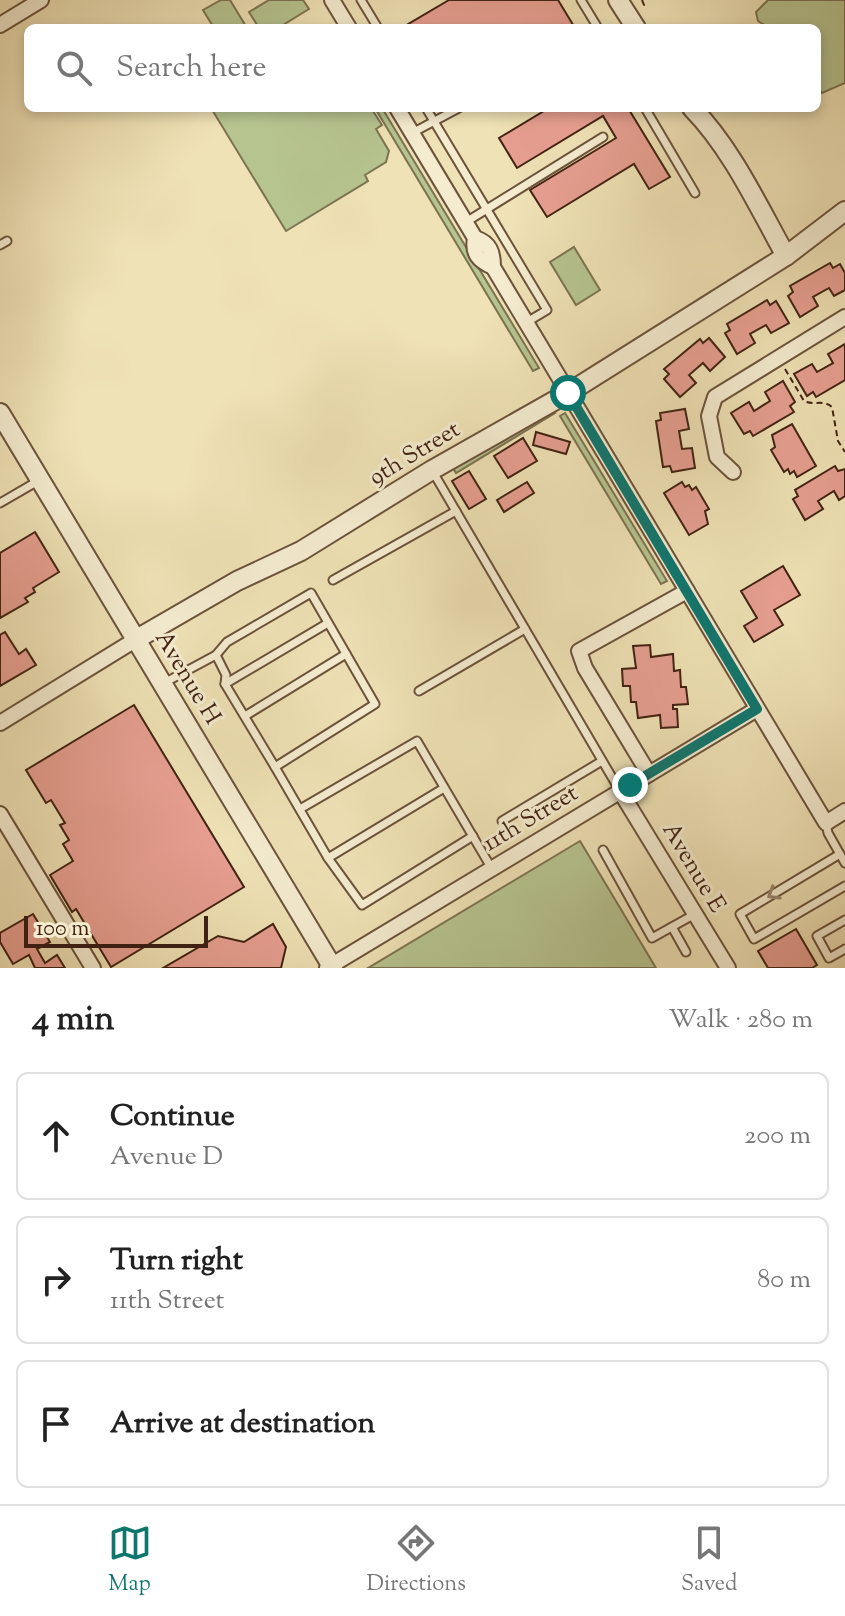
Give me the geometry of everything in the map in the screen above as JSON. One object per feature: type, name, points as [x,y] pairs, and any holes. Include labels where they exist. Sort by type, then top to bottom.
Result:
[{"type":"street","points":[[0,25],[41,0]]},
{"type":"street","points":[[332,0],[347,24]]},
{"type":"street","points":[[399,112],[475,238],[473,248],[480,261],[493,267],[826,823],[845,811]]},
{"type":"street","points":[[696,112],[725,150],[786,256]]},
{"type":"street","name":"9th Street","points":[[0,723],[135,640],[237,581],[301,551],[432,470],[568,393],[786,256],[845,211]]},
{"type":"street","points":[[733,472],[717,457],[709,416],[711,404],[720,393],[845,317]]},
{"type":"street","name":"Avenue H","points":[[0,413],[330,967]]},
{"type":"street","points":[[649,774],[585,668],[579,651],[687,591]]},
{"type":"street","name":"11th Street","points":[[330,967],[757,709]]},
{"type":"street","name":"Avenue E","points":[[620,791],[728,968]]},
{"type":"street","points":[[0,814],[93,968]]},
{"type":"lane","points":[[361,0],[376,24]]},
{"type":"lane","points":[[581,0],[596,24]]},
{"type":"lane","points":[[428,112],[547,310],[526,323]]},
{"type":"lane","points":[[412,133],[451,112]]},
{"type":"lane","points":[[647,112],[695,193]]},
{"type":"lane","points":[[466,223],[603,137]]},
{"type":"lane","points":[[432,470],[620,791]]},
{"type":"lane","points":[[0,503],[39,480]]},
{"type":"lane","points":[[333,580],[456,511]]},
{"type":"lane","points":[[162,684],[216,655],[227,642],[311,593],[375,704],[275,767]]},
{"type":"lane","points":[[225,684],[328,623]]},
{"type":"lane","points":[[419,691],[525,629]]},
{"type":"lane","points":[[245,716],[346,654]]},
{"type":"lane","points":[[216,655],[226,675],[225,684],[328,858],[362,905],[473,836]]},
{"type":"lane","points":[[300,809],[417,741],[492,869]]},
{"type":"lane","points":[[502,821],[602,761]]},
{"type":"lane","points":[[328,858],[444,788]]},
{"type":"lane","points":[[826,823],[828,833],[845,863]]},
{"type":"lane","points":[[603,850],[652,938],[695,914]]},
{"type":"lane","points":[[840,854],[740,914],[754,939],[845,886]]},
{"type":"lane","points":[[845,920],[817,936],[829,958],[845,949]]},
{"type":"lane","points":[[672,927],[686,952]]},
{"type":"path","points":[[629,10],[644,5],[642,0]]},
{"type":"path","points":[[778,358],[804,401],[810,404],[825,403],[832,407],[838,441],[845,452]]},
{"type":"green space","points":[[221,0],[230,0],[245,24],[212,24],[203,10]]},
{"type":"green space","points":[[269,0],[303,0],[309,9],[285,24],[256,24],[249,12]]},
{"type":"green space","points":[[768,0],[845,0],[845,83],[821,91],[821,24],[763,24],[758,21],[756,12]]},
{"type":"green space","points":[[213,112],[374,112],[382,125],[376,129],[389,151],[386,162],[365,175],[368,181],[286,231]]},
{"type":"green space","points":[[377,112],[384,112],[539,368],[533,371]]},
{"type":"green space","points":[[574,247],[600,290],[576,305],[550,262]]},
{"type":"green space","points":[[552,410],[555,413],[456,473],[453,468]]},
{"type":"green space","points":[[565,413],[667,581],[661,584],[560,416]]},
{"type":"green space","points":[[580,841],[656,968],[368,968]]},
{"type":"building","points":[[449,0],[558,0],[573,24],[408,24]]},
{"type":"building","points":[[542,112],[630,112],[670,177],[649,189],[634,164],[547,217],[530,190],[616,138],[603,116],[517,168],[499,138]]},
{"type":"building","points":[[830,263],[833,268],[840,264],[845,273],[845,290],[834,296],[829,288],[813,297],[818,306],[800,317],[788,296],[793,292],[790,286]]},
{"type":"building","points":[[767,300],[770,305],[776,301],[789,323],[771,333],[766,325],[750,334],[755,343],[737,354],[725,333],[730,330],[727,324]]},
{"type":"building","points":[[709,338],[725,357],[710,371],[703,363],[689,375],[696,383],[680,397],[664,379],[669,374],[664,369],[700,339],[703,343]]},
{"type":"building","points":[[845,344],[845,380],[816,397],[813,392],[807,396],[794,374],[812,364],[817,372],[833,363],[828,354]]},
{"type":"building","points":[[783,381],[795,402],[790,406],[794,412],[753,436],[750,431],[744,434],[731,413],[749,402],[754,411],[770,401],[765,392]]},
{"type":"building","points":[[685,409],[689,429],[679,431],[682,449],[692,448],[695,468],[672,472],[670,466],[663,467],[656,421],[661,420],[660,413]]},
{"type":"building","points":[[792,424],[816,466],[797,477],[794,471],[790,474],[788,469],[784,472],[771,450],[775,447],[772,435]]},
{"type":"building","points":[[536,432],[570,442],[566,454],[533,445]]},
{"type":"building","points":[[523,438],[537,461],[508,478],[494,456]]},
{"type":"building","points":[[835,466],[838,471],[845,469],[845,496],[839,500],[834,491],[818,501],[823,509],[805,520],[793,499],[798,496],[795,490]]},
{"type":"building","points":[[469,471],[486,499],[469,509],[452,481]]},
{"type":"building","points":[[527,482],[534,493],[504,512],[497,500]]},
{"type":"building","points":[[682,482],[692,490],[696,487],[709,509],[705,511],[708,524],[689,535],[664,493]]},
{"type":"building","points":[[35,532],[59,572],[33,588],[35,592],[25,598],[28,602],[0,618],[0,553]]},
{"type":"building","points":[[783,566],[800,595],[774,610],[783,625],[754,642],[744,626],[757,618],[741,591]]},
{"type":"building","points":[[5,632],[19,654],[26,649],[36,665],[0,686],[0,635]]},
{"type":"building","points":[[650,645],[651,657],[673,654],[674,671],[680,670],[681,687],[686,687],[688,704],[673,705],[673,709],[677,709],[678,727],[661,728],[660,715],[638,718],[636,702],[631,702],[630,686],[623,686],[622,669],[636,668],[633,646]]},
{"type":"building","points":[[134,705],[244,887],[111,967],[76,909],[72,912],[50,875],[73,861],[63,844],[69,840],[60,825],[65,823],[51,800],[46,803],[26,770]]},
{"type":"building","points":[[33,914],[50,942],[37,949],[45,963],[57,955],[65,968],[35,968],[29,955],[13,964],[0,942],[0,933]]},
{"type":"building","points":[[273,924],[286,947],[281,968],[163,968],[218,936],[244,942]]},
{"type":"building","points":[[796,929],[817,965],[812,968],[768,968],[758,951]]},
{"type":"route","points":[[568,393],[757,709],[630,785]]}]
